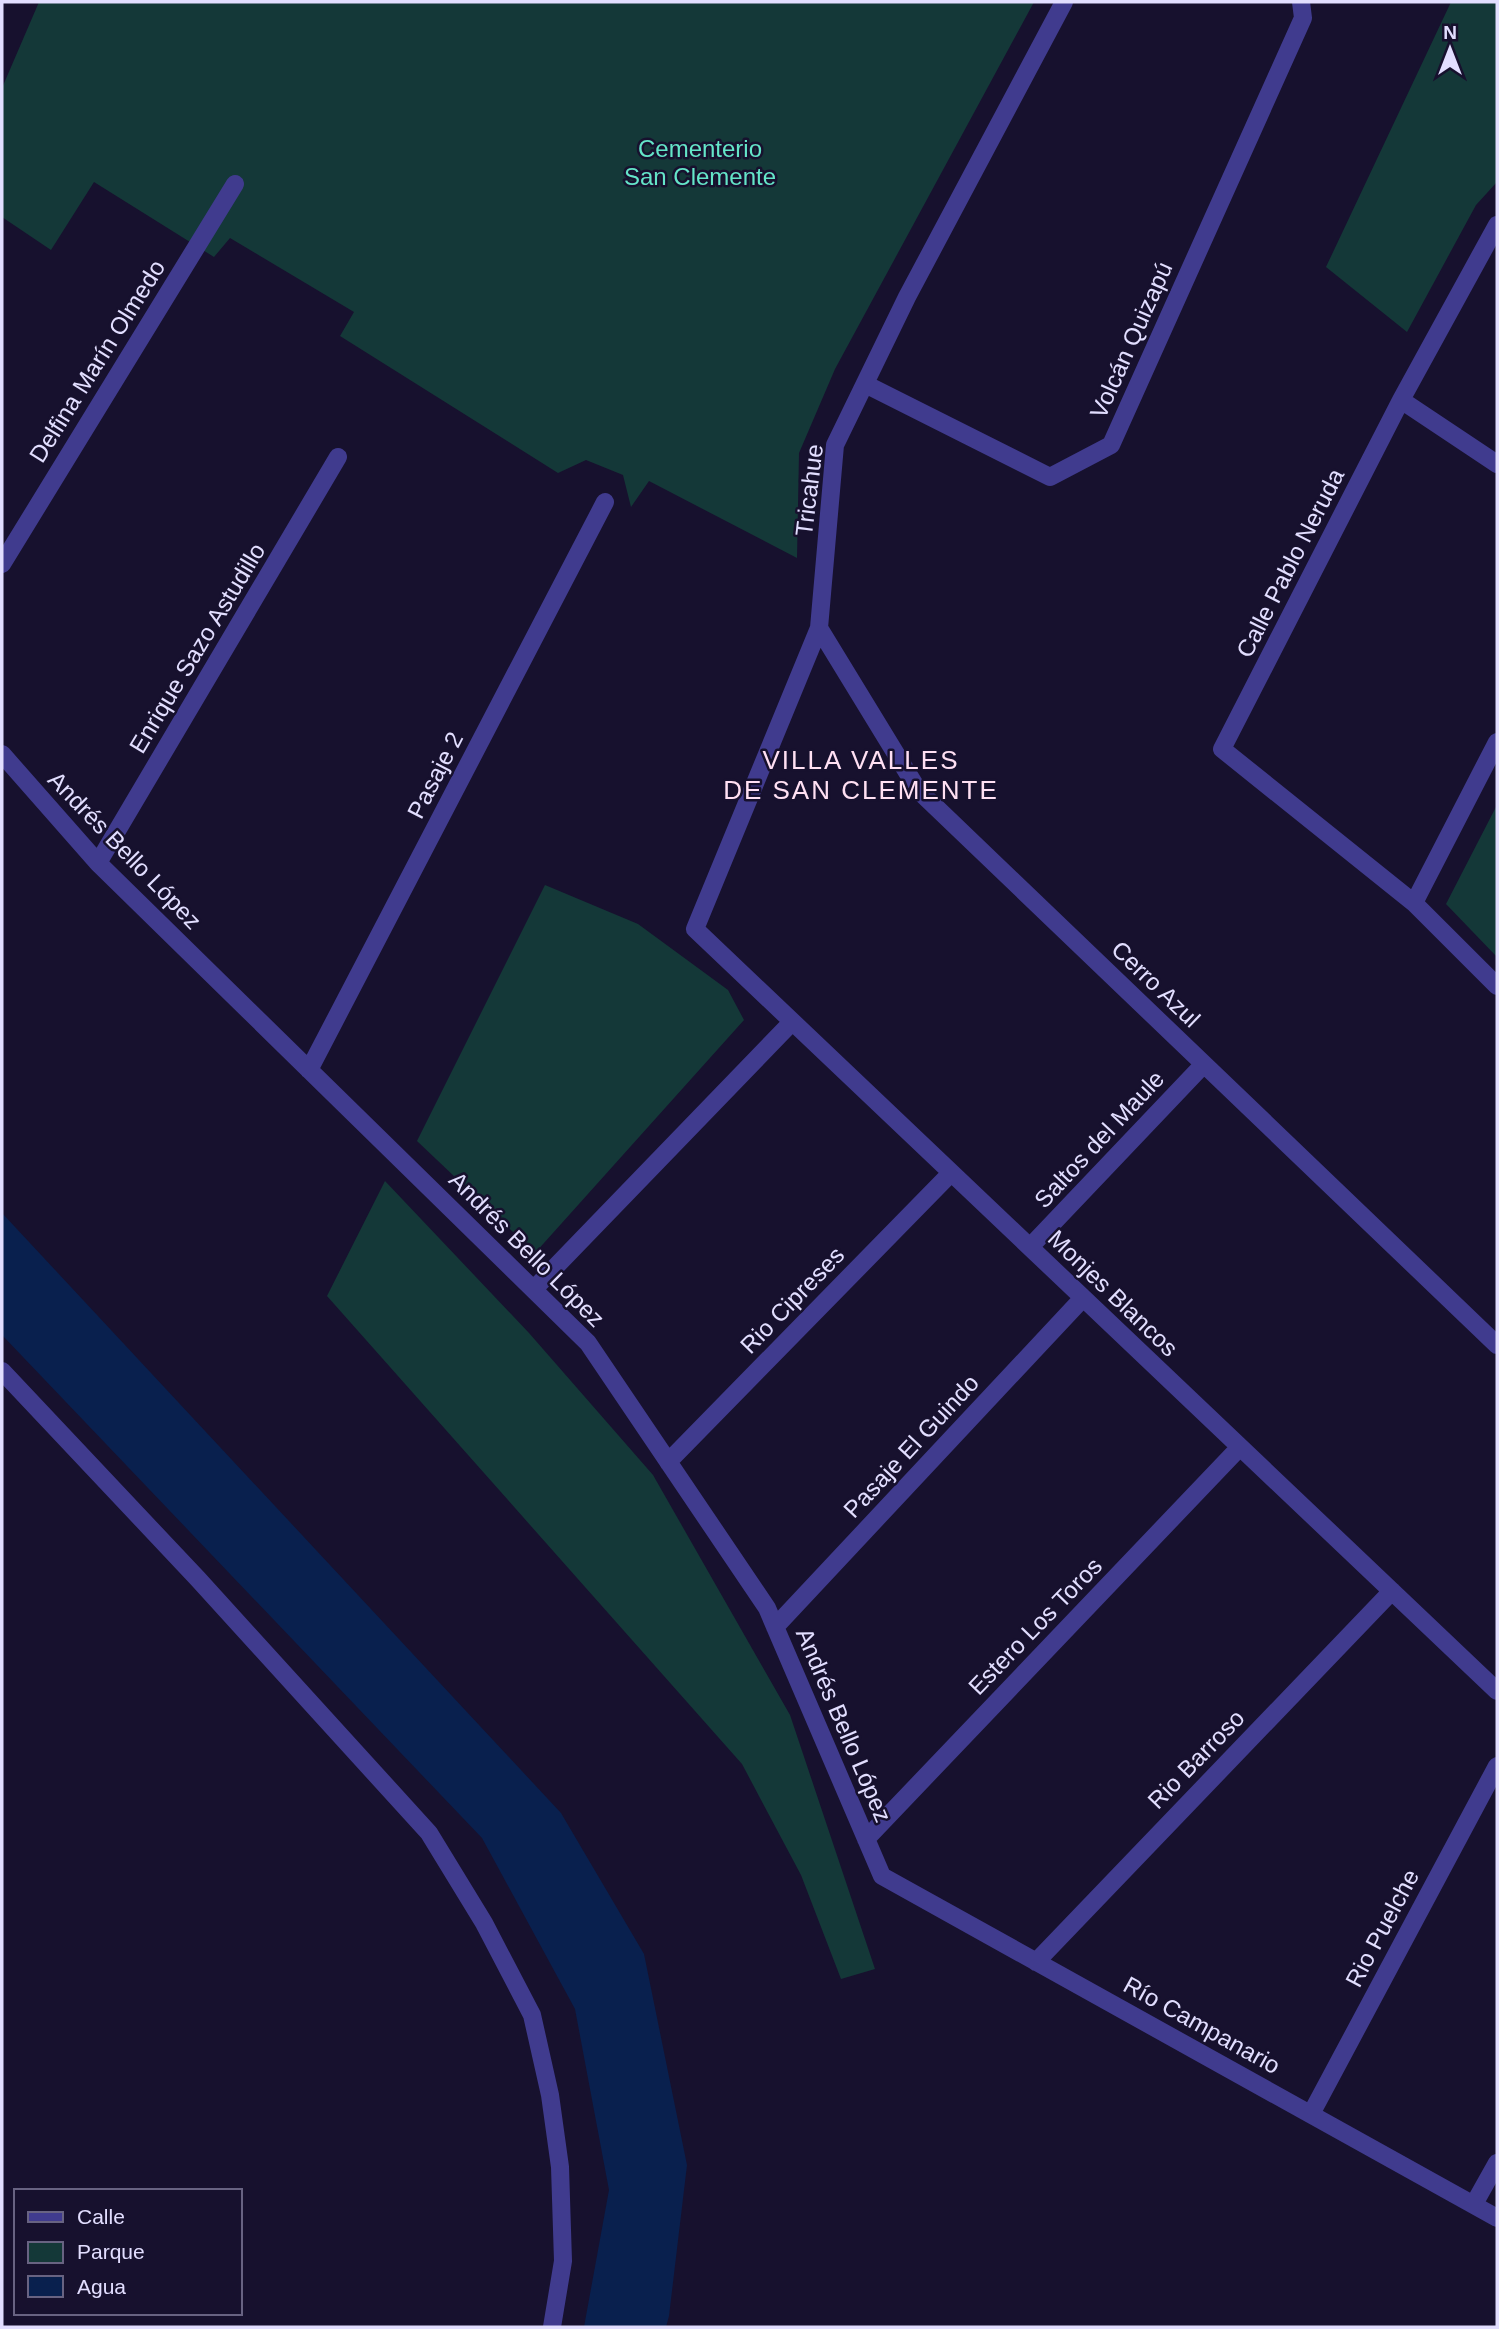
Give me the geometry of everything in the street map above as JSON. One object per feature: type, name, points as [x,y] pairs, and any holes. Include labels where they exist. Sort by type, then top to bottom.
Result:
[{"type":"street","name":"Tricahue","points":[[695,929],[819,628],[835,445],[907,297],[1064,2]]},
{"type":"street","name":"Volcán Quizapú","points":[[865,384],[1050,477],[1111,445],[1303,18],[1301,2]]},
{"type":"street","name":"Delfina Marín Olmedo","points":[[2,564],[235,184]]},
{"type":"street","name":"Calle Pablo Neruda","points":[[1413,902],[1222,749],[1401,400],[1497,225]]},
{"type":"street","points":[[1401,400],[1497,464]]},
{"type":"street","name":"Enrique Sazo Astudillo","points":[[98,863],[338,457]]},
{"type":"street","name":"Pasaje 2","points":[[309,1070],[605,502]]},
{"type":"street","name":"Cerro Azul","points":[[819,628],[918,790],[1497,1345]]},
{"type":"street","points":[[1497,742],[1413,902],[1497,986]]},
{"type":"street","name":"Andrés Bello López","points":[[2,754],[98,863],[588,1343],[767,1608],[883,1877]]},
{"type":"street","name":"Monjes Blancos","points":[[695,929],[1497,1691]]},
{"type":"street","points":[[534,1289],[792,1022]]},
{"type":"street","name":"Saltos del Maule","points":[[1030,1247],[1204,1064]]},
{"type":"street","name":"Rio Cipreses","points":[[668,1462],[951,1173]]},
{"type":"street","name":"Pasaje El Guindo","points":[[775,1628],[1083,1298]]},
{"type":"street","points":[[2,1371],[198,1578],[429,1833],[484,1923],[532,2015],[550,2095],[560,2167],[563,2261],[552,2327]]},
{"type":"street","name":"Estero Los Toros","points":[[866,1839],[1240,1447]]},
{"type":"street","name":"Rio Barroso","points":[[1036,1962],[1392,1591]]},
{"type":"street","name":"Rio Puelche","points":[[1311,2113],[1497,1766]]},
{"type":"street","name":"Río Campanario","points":[[883,1877],[1497,2218]]},
{"type":"street","points":[[1474,2204],[1497,2163]]},
{"type":"green space","name":"Cementerio San Clemente","points":[[39,2],[1034,2],[835,369],[799,453],[797,558],[649,481],[631,507],[623,475],[586,460],[558,473],[340,336],[354,312],[230,238],[214,257],[94,182],[51,250],[2,217],[2,88]]},
{"type":"green space","points":[[1451,2],[1497,2],[1497,182],[1476,205],[1407,332],[1326,267]]},
{"type":"green space","points":[[1497,805],[1497,957],[1446,904]]},
{"type":"green space","points":[[545,885],[638,924],[728,990],[744,1020],[535,1253],[417,1141]]},
{"type":"green space","points":[[385,1181],[529,1333],[653,1475],[790,1715],[875,1969],[841,1979],[801,1875],[742,1764],[327,1296]]},
{"type":"water","points":[[2,1213],[561,1813],[644,1954],[687,2165],[666,2327],[584,2327],[609,2190],[575,2009],[482,1838],[2,1335]]},
{"type":"district","name":"VILLA VALLES DE SAN CLEMENTE","points":[[861,775]]}]
